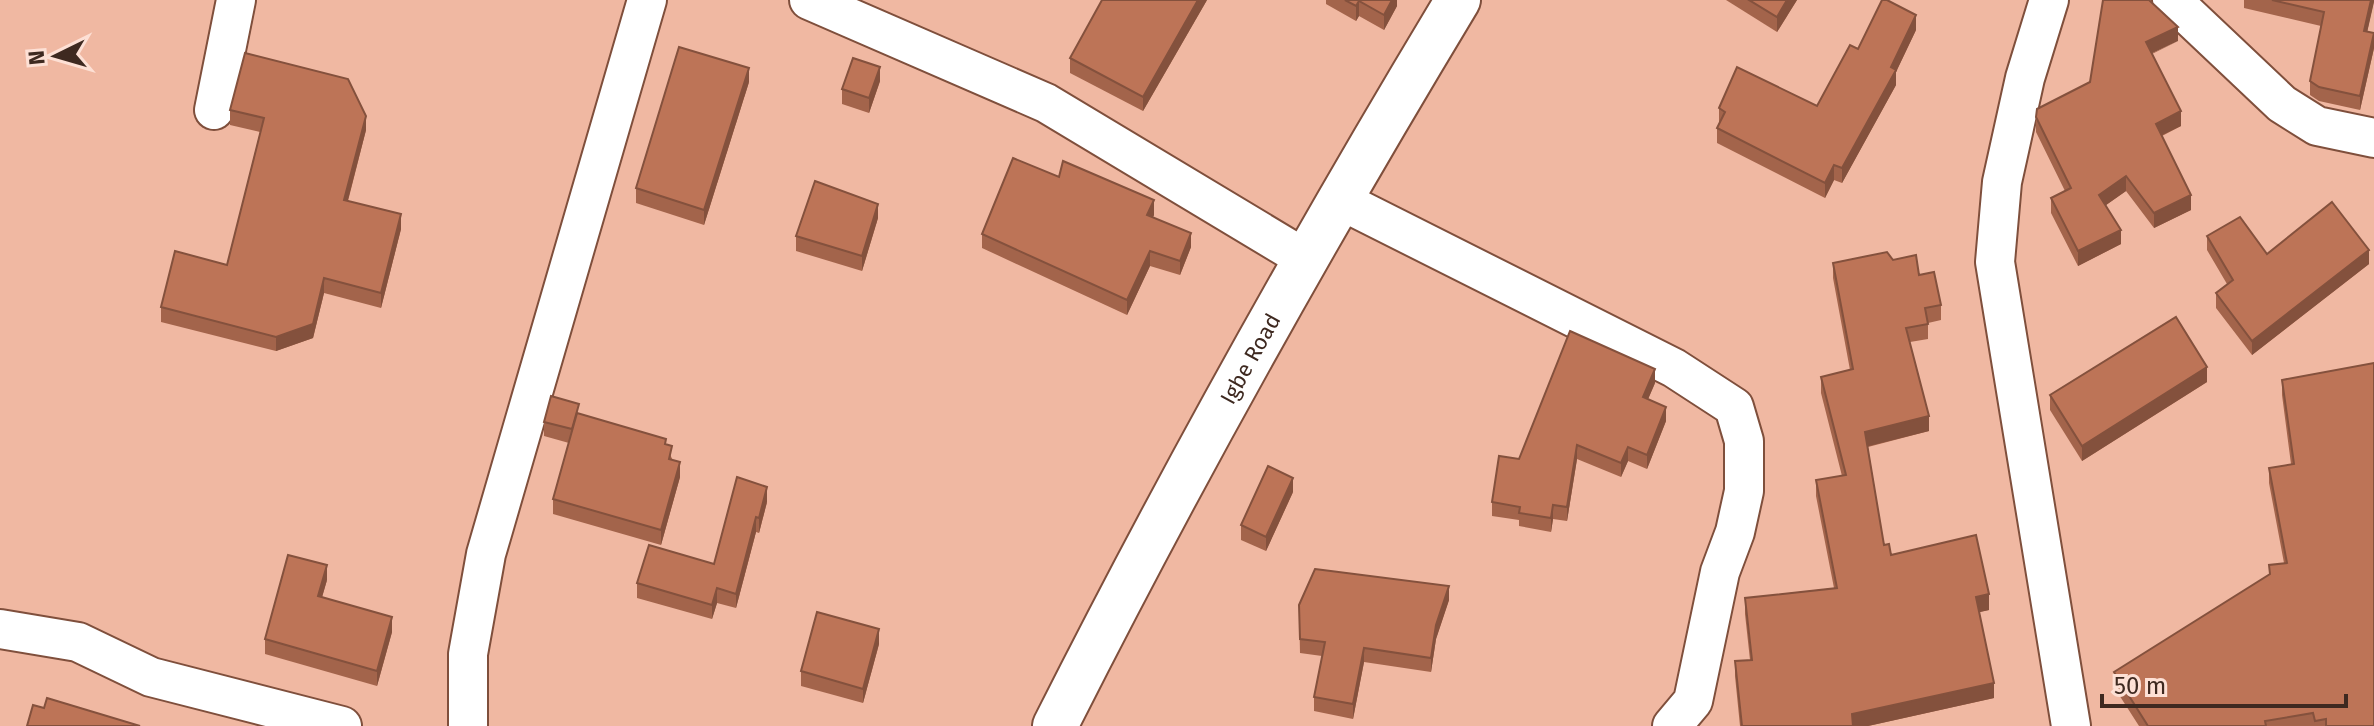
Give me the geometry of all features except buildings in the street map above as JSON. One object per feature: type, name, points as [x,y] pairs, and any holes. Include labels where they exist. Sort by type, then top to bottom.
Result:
[{"type":"street","points":[[214,110],[236,0]]},
{"type":"street","points":[[468,726],[468,654],[486,554],[647,0]]},
{"type":"street","points":[[809,0],[1046,103],[1304,258]]},
{"type":"street","name":"Igbe Road","points":[[1055,726],[1140,558],[1304,258],[1458,0]]},
{"type":"street","points":[[2049,0],[2025,78],[2002,182],[1995,262],[2071,726]]},
{"type":"street","points":[[2172,0],[2282,104],[2317,126],[2374,138]]},
{"type":"street","points":[[1338,199],[1674,368],[1734,407],[1744,441],[1744,491],[1735,532],[1720,572],[1693,701],[1672,726]]},
{"type":"street","points":[[0,629],[78,642],[151,677],[342,726]]}]
